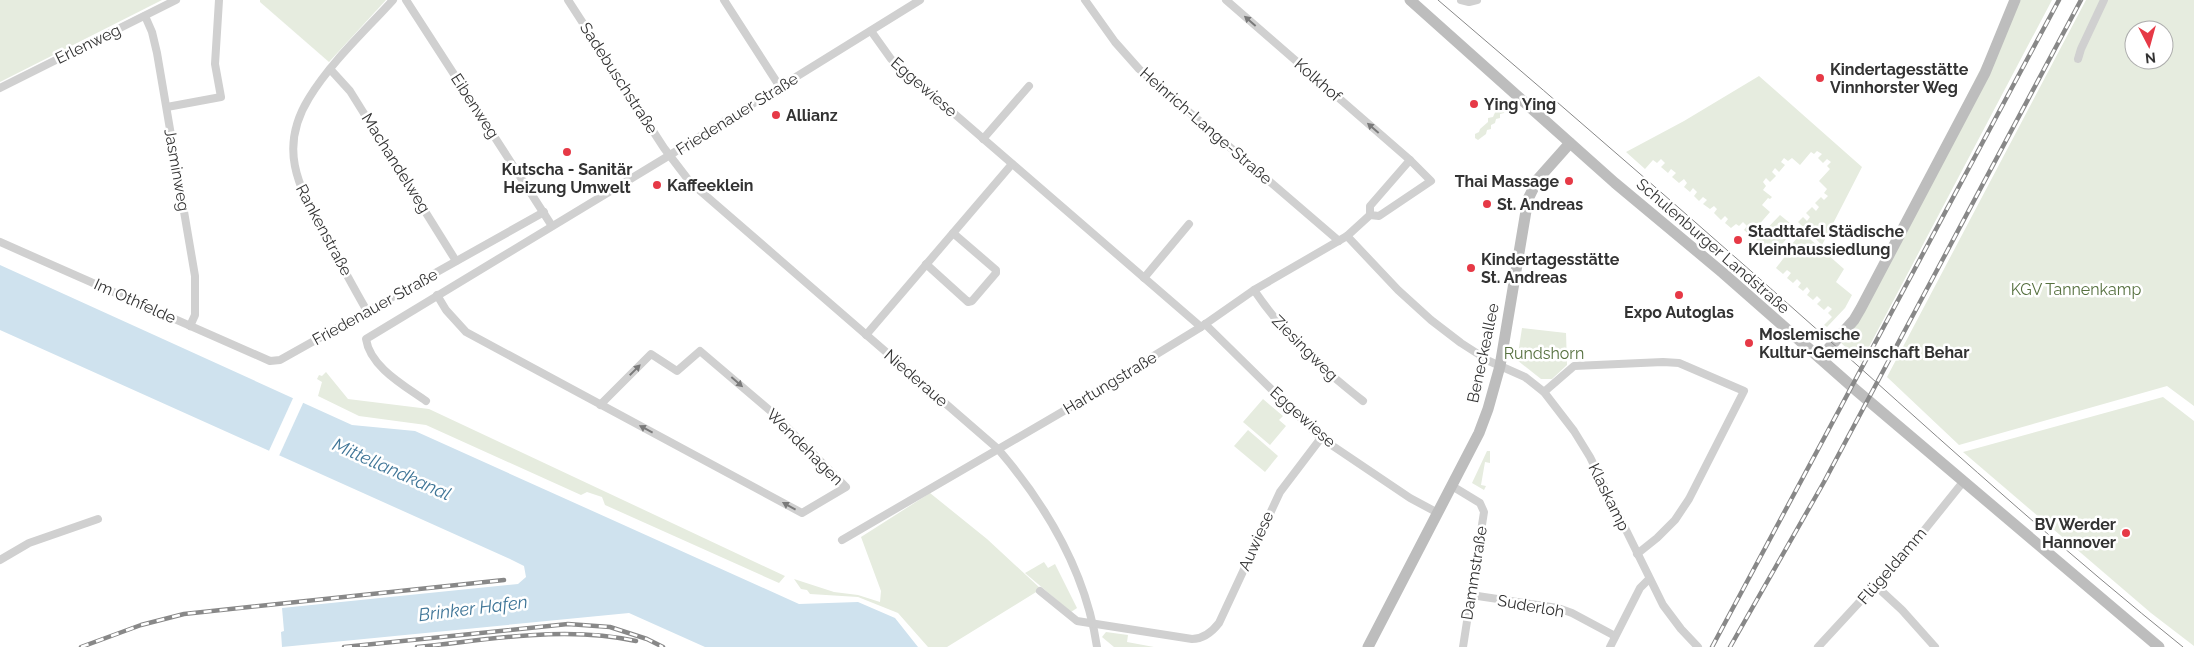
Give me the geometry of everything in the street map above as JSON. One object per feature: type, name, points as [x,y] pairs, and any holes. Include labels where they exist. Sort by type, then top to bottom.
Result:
[{"type":"main road","name":"Schulenburger Landstraße","points":[[1410,0],[1570,142],[1963,482],[2160,647]]},
{"type":"main road","points":[[1820,358],[1854,320],[1868,295],[1985,73],[2016,0]]},
{"type":"main road","name":"Beneckeallee","points":[[1368,647],[1479,433],[1500,366],[1528,199],[1538,179],[1570,142]]},
{"type":"street","name":"Erlenweg","points":[[0,88],[176,0]]},
{"type":"street","points":[[167,107],[221,97],[216,64],[219,0]]},
{"type":"street","name":"Rankenstraße","points":[[367,311],[305,199],[297,179],[293,142],[298,121],[308,99],[330,69],[394,0]]},
{"type":"street","name":"Eibenweg","points":[[406,0],[544,212]]},
{"type":"street","name":"Sadebuschstraße","points":[[568,0],[670,155]]},
{"type":"street","points":[[724,0],[780,87]]},
{"type":"street","name":"Friedenauer Straße","points":[[426,401],[387,374],[368,347],[366,338],[670,155],[871,31],[908,3],[920,0]]},
{"type":"street","name":"Heinrich-Lange-Straße","points":[[1085,0],[1115,42],[1139,69],[1339,241]]},
{"type":"street","name":"Kolkhof","points":[[1226,0],[1410,160]]},
{"type":"street","points":[[1461,0],[1469,2],[1477,0]]},
{"type":"street","points":[[2078,58],[2080,48],[2104,0]]},
{"type":"street","name":"Jasminweg","points":[[145,16],[152,32],[167,107],[195,276],[195,307],[190,326]]},
{"type":"street","name":"Eggewiese","points":[[871,31],[890,59],[1144,278],[1203,326],[1321,438],[1410,498],[1438,513]]},
{"type":"street","name":"Machandelweg","points":[[330,69],[350,91],[456,261]]},
{"type":"street","points":[[983,139],[1029,86]]},
{"type":"street","name":"Niederaue","points":[[670,155],[690,182],[998,449],[1035,497],[1052,523],[1077,578],[1092,623],[1097,647]]},
{"type":"street","points":[[1370,215],[1370,206],[1410,160]]},
{"type":"street","name":"Hartungstraße","points":[[842,540],[1203,326],[1254,290],[1347,236],[1370,215],[1379,216],[1431,181],[1410,160]]},
{"type":"street","points":[[866,335],[1012,164]]},
{"type":"street","points":[[544,212],[552,226]]},
{"type":"street","name":"Friedenauer Straße","points":[[270,362],[280,360],[544,212]]},
{"type":"street","points":[[1144,278],[1189,224]]},
{"type":"street","points":[[926,264],[968,302],[996,273],[996,270],[953,233]]},
{"type":"street","name":"Klaskamp","points":[[1347,236],[1398,290],[1460,343],[1500,366],[1525,376],[1544,392],[1574,430],[1590,457],[1649,579],[1668,611],[1698,647]]},
{"type":"street","name":"Im Othfelde","points":[[0,242],[270,362]]},
{"type":"street","name":"Ziesingweg","points":[[1254,290],[1273,318],[1292,340],[1328,374],[1363,401]]},
{"type":"street","name":"Wendehagen","points":[[437,295],[446,310],[466,332],[600,405],[802,513],[846,486],[774,414],[700,351],[677,371],[652,354],[600,405]]},
{"type":"street","points":[[1544,392],[1574,366],[1663,362],[1679,363],[1744,391],[1690,499],[1657,538],[1637,554]]},
{"type":"street","name":"Auwiese","points":[[1040,592],[1077,621],[1191,643],[1203,637],[1213,631],[1219,623],[1280,492],[1321,438]]},
{"type":"street","name":"Flügeldamm","points":[[1818,647],[1876,586],[1963,482]]},
{"type":"street","name":"Dammstraße","points":[[1452,486],[1480,503],[1484,512],[1463,647]]},
{"type":"street","points":[[0,560],[29,543],[98,519]]},
{"type":"street","points":[[1610,647],[1640,588],[1649,579]]},
{"type":"street","points":[[1876,586],[1902,610],[1935,647]]},
{"type":"street","name":"Suderloh","points":[[1471,595],[1558,608],[1572,613],[1615,636]]},
{"type":"green space","points":[[0,0],[162,0],[0,82]]},
{"type":"green space","points":[[260,0],[386,0],[329,62]]},
{"type":"green space","points":[[2015,0],[2052,0],[1861,362],[1837,339],[1861,308]]},
{"type":"green space","name":"KGV Tannenkamp","points":[[2086,0],[2194,0],[2194,406],[2167,386],[1959,445],[1887,377]]},
{"type":"green space","points":[[1759,76],[1862,167],[1822,245],[1798,222],[1803,217],[1807,221],[1810,217],[1806,213],[1812,207],[1816,211],[1819,207],[1815,203],[1821,197],[1824,200],[1828,196],[1824,193],[1827,189],[1819,181],[1830,169],[1827,166],[1831,162],[1827,159],[1823,163],[1818,158],[1822,154],[1817,151],[1814,154],[1811,152],[1800,165],[1792,158],[1788,161],[1784,158],[1781,162],[1785,165],[1779,172],[1775,168],[1772,172],[1776,176],[1770,182],[1766,178],[1763,182],[1766,186],[1763,190],[1772,197],[1768,198],[1762,205],[1770,212],[1750,235],[1744,230],[1747,226],[1743,222],[1739,226],[1736,224],[1731,228],[1725,223],[1728,219],[1725,216],[1721,220],[1714,213],[1717,209],[1714,206],[1710,209],[1703,204],[1707,200],[1703,197],[1699,201],[1694,196],[1697,192],[1693,188],[1690,192],[1684,187],[1687,183],[1684,179],[1679,183],[1672,177],[1676,173],[1671,169],[1668,173],[1661,167],[1665,163],[1661,159],[1657,163],[1653,160],[1645,169],[1626,152],[1684,121]]},
{"type":"green space","points":[[1501,106],[1505,109],[1504,113],[1500,114],[1500,118],[1496,119],[1486,134],[1478,140],[1475,138],[1475,134],[1488,122],[1488,118],[1493,117],[1497,108]]},
{"type":"green space","points":[[1780,215],[1796,228],[1777,250],[1774,248],[1770,253],[1767,250],[1770,246],[1766,243],[1763,246],[1756,240]]},
{"type":"green space","points":[[1802,232],[1844,269],[1836,282],[1852,295],[1845,308],[1827,327],[1824,325],[1832,317],[1828,313],[1832,309],[1828,306],[1824,310],[1817,304],[1821,300],[1817,296],[1813,300],[1807,295],[1810,291],[1807,287],[1803,291],[1798,287],[1801,283],[1797,279],[1793,283],[1787,278],[1791,273],[1787,270],[1783,274],[1776,268],[1786,255],[1790,258],[1797,250],[1792,244]]},
{"type":"green space","name":"Rundshorn","points":[[1522,328],[1566,333],[1567,365],[1552,379],[1541,379],[1517,360]]},
{"type":"green space","points":[[326,372],[348,399],[429,409],[785,576],[779,583],[605,505],[602,497],[587,492],[581,495],[426,425],[359,416],[318,396],[322,382],[317,379],[319,375],[322,376]]},
{"type":"green space","name":"BV Werder Hannover","points":[[2163,397],[2194,421],[2194,646],[2151,613],[1963,452]]},
{"type":"green space","points":[[1263,399],[1283,416],[1279,420],[1286,426],[1270,445],[1243,422]]},
{"type":"green space","points":[[1248,430],[1278,456],[1265,472],[1234,446]]},
{"type":"green space","points":[[1487,451],[1490,451],[1490,463],[1485,462],[1481,485],[1486,486],[1484,490],[1472,483]]},
{"type":"green space","points":[[930,493],[987,539],[1041,589],[947,647],[928,647],[898,613],[858,597],[810,594],[807,590],[801,589],[794,579],[834,592],[858,595],[880,602],[881,591],[861,537]]},
{"type":"green space","points":[[1044,562],[1048,568],[1055,564],[1077,608],[1071,612],[1025,573]]},
{"type":"green space","points":[[1106,632],[1128,635],[1127,642],[1154,647],[1114,647],[1102,637]]},
{"type":"water","points":[[0,265],[352,425],[415,431],[799,604],[858,602],[895,618],[918,647],[705,647],[629,613],[282,647],[281,632],[284,631],[282,608],[518,584],[526,577],[524,566],[0,330]]},
{"type":"pier","points":[[294,396],[304,401],[278,458],[268,453]]},
{"type":"tram line","points":[[1438,0],[1701,227],[2018,508],[2183,647]]},
{"type":"railway","points":[[1712,647],[2059,0]]},
{"type":"railway","points":[[1730,647],[1824,482],[2081,0]]},
{"type":"railway","points":[[81,647],[141,625],[184,614],[504,580]]},
{"type":"railway","points":[[344,647],[568,624],[610,627],[647,639],[663,647]]},
{"type":"railway","points":[[417,647],[526,635],[554,634],[609,636],[636,641]]},
{"type":"place","name":"Kindertagesstätte Vinnhorster Weg","points":[[1820,78]]},
{"type":"place","name":"Ying Ying","points":[[1474,104]]},
{"type":"place","name":"Allianz","points":[[776,115]]},
{"type":"place","name":"Kutscha - Sanitär Heizung Umwelt","points":[[567,152]]},
{"type":"place","name":"Thai Massage","points":[[1569,181]]},
{"type":"place","name":"Kaffeeklein","points":[[657,185]]},
{"type":"place","name":"St. Andreas","points":[[1487,204]]},
{"type":"place","name":"Stadttafel Städische Kleinhaussiedlung","points":[[1738,240]]},
{"type":"place","name":"Kindertagesstätte St. Andreas","points":[[1471,268]]},
{"type":"place","name":"Expo Autoglas","points":[[1679,295]]},
{"type":"place","name":"Moslemische Kultur-Gemeinschaft Behar","points":[[1749,343]]},
{"type":"place","name":"BV Werder Hannover","points":[[2126,533]]},
{"type":"water label","name":"Mittellandkanal","points":[[392,469]]},
{"type":"water label","name":"Brinker Hafen","points":[[473,608]]}]
